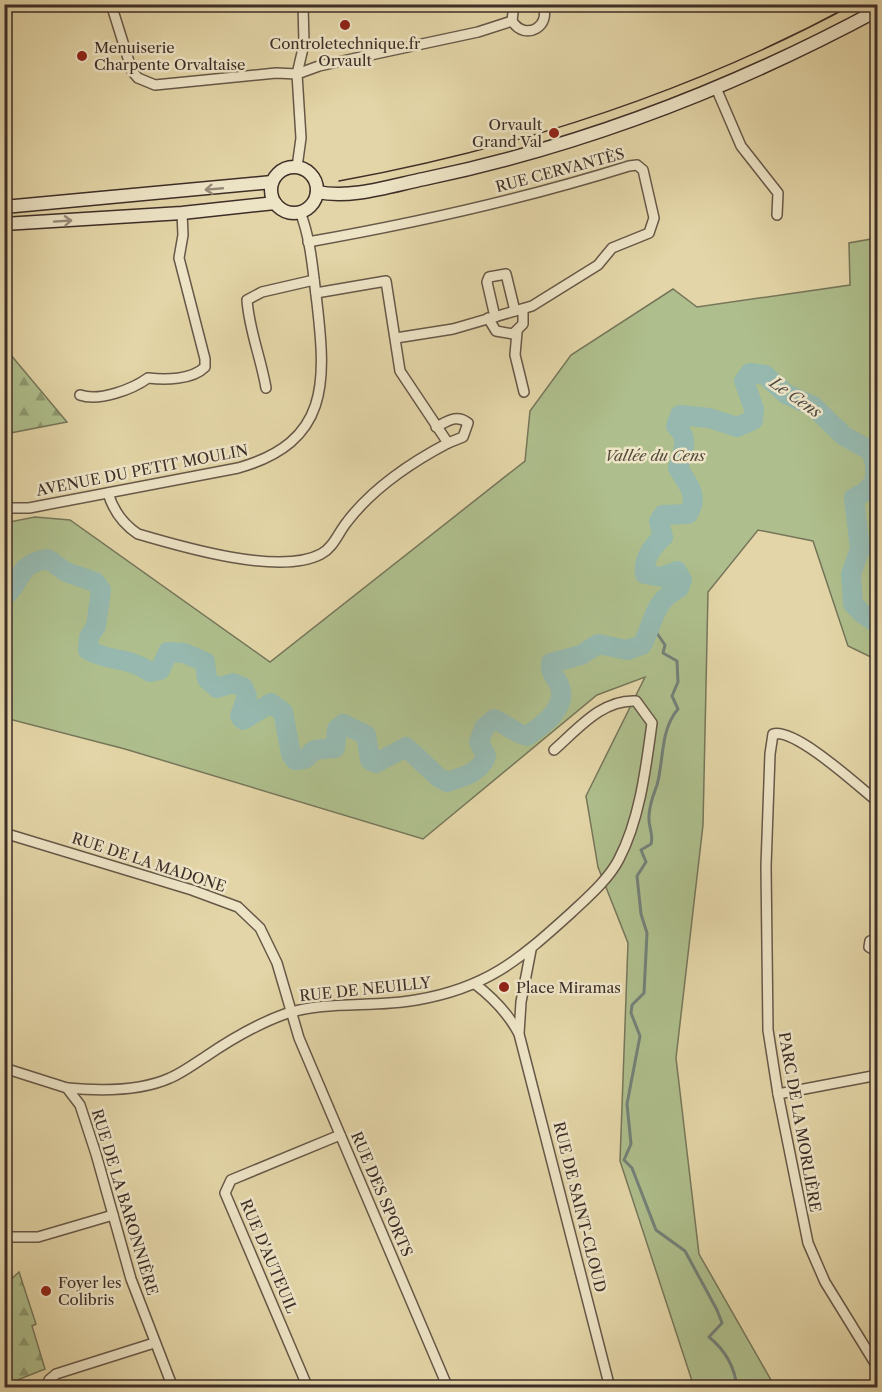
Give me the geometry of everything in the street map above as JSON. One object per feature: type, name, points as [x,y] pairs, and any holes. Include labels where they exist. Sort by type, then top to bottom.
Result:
[{"type":"main road","points":[[317,192],[359,192],[500,163],[618,126],[716,88],[818,42],[878,9]]},
{"type":"main road","points":[[297,167],[311,175],[317,192],[312,204],[300,212],[285,211],[275,203],[271,195],[272,182],[283,169],[297,167]]},
{"type":"main road","points":[[4,207],[272,182]]},
{"type":"main road","points":[[4,224],[182,213],[275,203]]},
{"type":"street","points":[[111,4],[132,71],[146,83],[155,85],[276,73],[297,74],[319,66],[478,32],[512,21]]},
{"type":"street","points":[[297,167],[301,138],[297,74],[304,44],[303,4]]},
{"type":"street","points":[[512,21],[514,4]]},
{"type":"street","points":[[512,21],[522,31],[537,30],[545,17],[542,4]]},
{"type":"street","points":[[716,88],[741,146],[778,193],[777,215]]},
{"type":"street","name":"RUE CERVANTÈS","points":[[308,242],[436,218],[565,186],[637,165],[643,170],[654,218],[649,233],[612,248],[598,265],[519,310],[453,329],[396,338]]},
{"type":"street","name":"AVENUE DU PETIT MOULIN","points":[[4,508],[29,508],[261,461],[282,449],[300,433],[311,417],[320,393],[324,361],[308,242],[300,212]]},
{"type":"street","points":[[80,394],[93,397],[136,387],[148,378],[163,379],[199,373],[205,368],[205,359],[179,258],[183,235],[182,213]]},
{"type":"street","points":[[517,332],[502,334],[496,331],[491,317],[487,282],[489,277],[506,274],[519,310],[523,324],[517,332],[515,355],[524,392]]},
{"type":"street","points":[[266,388],[260,354],[248,320],[247,300],[262,292],[314,280]]},
{"type":"street","points":[[316,293],[386,281],[400,371],[448,443]]},
{"type":"street","points":[[108,493],[111,506],[128,528],[138,534],[244,560],[300,562],[322,553],[335,542],[347,522],[370,498],[419,458],[463,437],[468,423],[463,418],[455,418],[436,427]]},
{"type":"street","name":"RUE DE NEUILLY","points":[[67,1088],[87,1090],[147,1085],[171,1078],[265,1021],[290,1012],[311,1008],[414,1001],[475,984],[494,976],[531,950],[585,900],[618,861],[630,832],[652,723],[636,701],[622,700],[600,710],[554,750]]},
{"type":"street","name":"PARC DE LA MORLIÈRE","points":[[878,802],[836,767],[788,736],[774,734],[770,754],[766,866],[768,1030],[778,1094],[808,1243],[825,1282],[878,1368]]},
{"type":"street","name":"RUE DE LA MADONE","points":[[4,833],[192,890],[238,907],[260,928],[277,963],[290,1012]]},
{"type":"street","points":[[878,938],[870,941],[869,947],[878,952]]},
{"type":"street","name":"RUE DE SAINT-CLOUD","points":[[519,1034],[520,1002],[531,950]]},
{"type":"street","name":"RUE DE SAINT-CLOUD","points":[[475,984],[489,994],[510,1018],[519,1034],[610,1388]]},
{"type":"street","name":"RUE DES SPORTS","points":[[290,1012],[448,1388]]},
{"type":"street","points":[[4,1068],[67,1088]]},
{"type":"street","points":[[778,1094],[878,1075]]},
{"type":"street","name":"RUE DE LA BARONNIÈRE","points":[[67,1088],[80,1105],[131,1279],[173,1388]]},
{"type":"street","name":"RUE D'AUTEUIL","points":[[308,1388],[225,1193],[231,1180],[340,1134]]},
{"type":"street","points":[[4,1237],[38,1237],[113,1215]]},
{"type":"street","points":[[49,1384],[57,1374],[154,1343]]},
{"type":"green space","name":"Vallée du Cens","points":[[877,238],[877,660],[848,646],[813,541],[758,530],[708,592],[703,825],[676,1058],[699,1254],[775,1387],[694,1387],[620,1161],[628,943],[598,867],[586,796],[645,677],[597,695],[423,839],[125,749],[5,718],[4,523],[35,517],[70,520],[270,662],[525,461],[530,411],[571,355],[673,289],[697,307],[850,285],[849,243]]},
{"type":"green space","points":[[5,318],[10,354],[67,422],[5,434]]},
{"type":"green space","points":[[19,1272],[36,1324],[32,1326],[45,1369],[5,1385],[5,1285]]},
{"type":"waterway","name":"Le Cens","points":[[4,597],[25,569],[38,561],[48,559],[66,572],[95,582],[101,590],[96,626],[89,637],[88,650],[126,661],[150,672],[160,670],[168,652],[184,653],[205,662],[207,679],[217,688],[233,683],[243,687],[247,696],[240,716],[243,720],[271,703],[283,712],[291,754],[295,760],[305,759],[314,750],[335,748],[337,729],[343,724],[366,735],[370,760],[376,763],[406,747],[438,777],[447,782],[470,774],[480,767],[486,756],[479,742],[484,728],[494,719],[527,736],[553,714],[561,692],[552,672],[551,663],[581,655],[598,644],[627,650],[642,645],[659,606],[679,588],[682,580],[677,571],[662,577],[645,574],[645,564],[649,554],[663,537],[659,521],[663,515],[688,514],[693,501],[691,490],[678,468],[684,446],[683,436],[676,426],[680,415],[709,418],[737,427],[753,420],[754,409],[744,381],[750,373],[765,375],[786,394],[813,406],[844,436],[871,451],[875,463],[875,481],[865,492],[854,498],[860,549],[851,574],[853,604],[878,624]]},
{"type":"waterway","points":[[652,626],[665,645],[663,653],[677,661],[678,682],[672,696],[678,709],[672,717],[665,736],[657,785],[650,808],[652,841],[641,850],[646,862],[637,876],[641,914],[647,933],[644,993],[632,1005],[631,1013],[640,1036],[627,1104],[631,1144],[624,1160],[632,1168],[656,1230],[685,1251],[717,1310],[722,1323],[709,1337],[728,1360],[737,1388]]},
{"type":"tram line","points":[[339,181],[473,152],[604,113],[731,64],[854,4]]},
{"type":"place","name":"Controletechnique.fr Orvault","points":[[345,25]]},
{"type":"place","name":"Menuiserie Charpente Orvaltaise","points":[[82,56]]},
{"type":"place","name":"Orvault Grand Val","points":[[554,133]]},
{"type":"place","name":"Place Miramas","points":[[504,987]]},
{"type":"place","name":"Foyer les Colibris","points":[[46,1291]]}]
